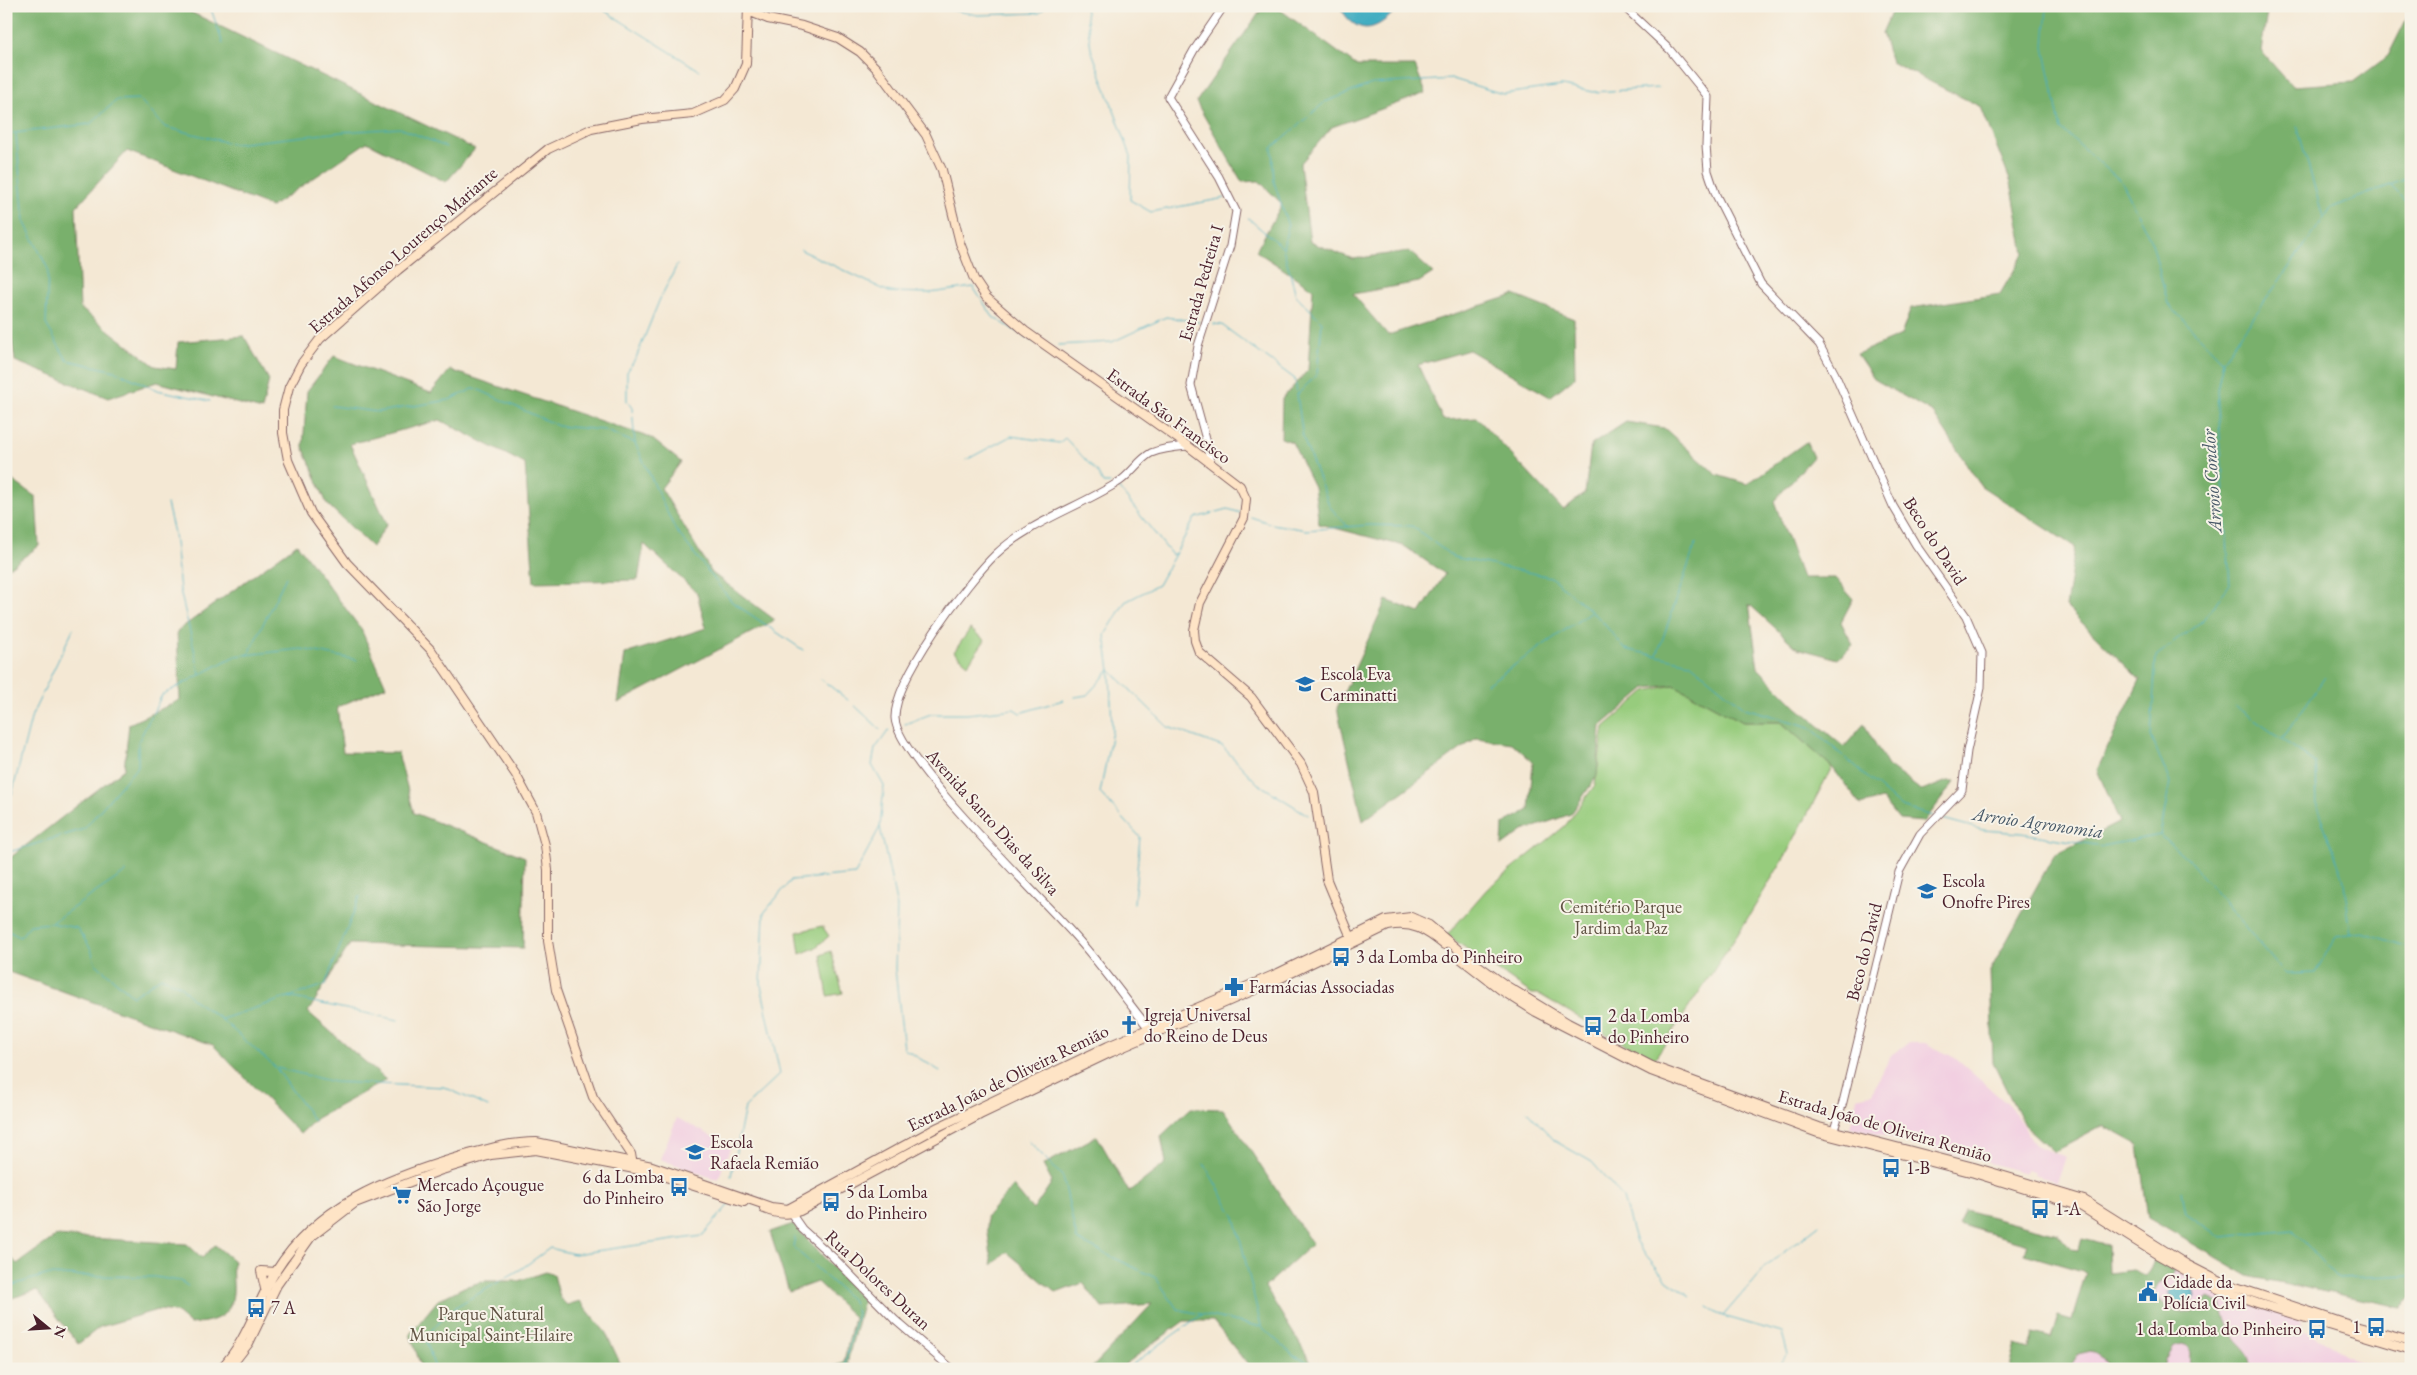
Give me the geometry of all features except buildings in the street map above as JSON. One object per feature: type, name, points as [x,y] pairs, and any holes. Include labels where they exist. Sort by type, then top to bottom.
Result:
[{"type":"main road","name":"Estrada São Francisco","points":[[748,8],[768,19],[802,26],[838,38],[860,52],[876,68],[926,135],[942,170],[960,243],[974,279],[986,297],[1025,331],[1188,446],[1240,486],[1246,499],[1246,510],[1237,533],[1200,603],[1194,630],[1194,641],[1199,652],[1232,678],[1250,697],[1301,764],[1314,792],[1327,880],[1352,940]]},
{"type":"main road","name":"Estrada Afonso Lourenço Mariante","points":[[633,1165],[631,1154],[593,1097],[556,990],[548,941],[548,870],[545,844],[536,812],[516,774],[432,651],[347,563],[311,513],[288,460],[283,433],[283,410],[289,387],[300,364],[320,339],[398,270],[548,148],[591,129],[693,114],[725,100],[735,89],[742,77],[746,64],[748,8]]},
{"type":"main road","name":"Estrada João de Oliveira Remião","points":[[789,1212],[918,1138],[1352,940],[1388,926],[1406,924],[1431,934],[1501,990],[1528,1003],[1541,1005],[1568,1023],[1652,1066],[1833,1134],[1974,1167],[2084,1200],[2186,1264],[2221,1282],[2344,1323],[2411,1341]]},
{"type":"main road","name":"Estrada João de Oliveira Remião","points":[[1528,1003],[1536,1012],[1651,1072],[1833,1134],[1974,1173],[2082,1207],[2158,1255],[2218,1289],[2257,1303],[2411,1350]]},
{"type":"main road","points":[[1536,1012],[1541,1005]]},
{"type":"main road","name":"Estrada João de Oliveira Remião","points":[[789,1212],[800,1211],[980,1115],[1110,1049]]},
{"type":"main road","points":[[918,1138],[918,1142],[923,1146]]},
{"type":"main road","points":[[220,1369],[243,1340],[276,1272],[302,1238],[352,1198],[387,1181],[432,1165],[517,1142],[536,1142],[633,1165],[789,1212]]},
{"type":"main road","points":[[256,1329],[271,1281],[305,1244],[328,1222],[355,1203],[389,1188],[491,1155],[536,1150],[633,1165]]},
{"type":"main road","points":[[230,1369],[249,1343],[277,1284],[305,1244]]},
{"type":"main road","points":[[266,1293],[261,1271],[276,1272]]},
{"type":"street","name":"Estrada Pedreira I","points":[[1210,463],[1207,443],[1191,385],[1198,346],[1230,246],[1236,211],[1218,177],[1168,97],[1194,50],[1224,6]]},
{"type":"street","name":"Beco do David","points":[[1624,6],[1670,50],[1708,97],[1706,145],[1708,171],[1716,195],[1761,284],[1819,344],[1835,374],[1893,506],[1916,545],[1966,616],[1982,653],[1981,688],[1966,751],[1962,790],[1920,834],[1899,872],[1843,1102],[1833,1134]]},
{"type":"street","name":"Avenida Santo Dias da Silva","points":[[1151,1032],[1076,937],[945,796],[915,759],[897,732],[894,720],[895,704],[911,672],[949,610],[991,559],[1013,538],[1118,483],[1153,453],[1172,447],[1188,446]]},
{"type":"street","name":"Rua Dolores Duran","points":[[789,1212],[802,1229],[833,1256],[895,1320],[952,1369]]},
{"type":"shaded area","points":[[1908,1043],[1925,1043],[1955,1058],[2010,1106],[2036,1146],[2066,1157],[2057,1182],[2035,1175],[2036,1173],[2031,1171],[2027,1170],[2026,1173],[1986,1162],[1986,1156],[1978,1154],[1977,1160],[1850,1127],[1858,1097],[1872,1093],[1891,1055]]},
{"type":"shaded area","name":"Escola Rafaela Remião","points":[[677,1118],[731,1146],[718,1180],[660,1159]]},
{"type":"shaded area","name":"Cidade da Polícia Civil","points":[[1965,1210],[2058,1234],[2071,1249],[2079,1250],[2082,1238],[2108,1245],[2109,1273],[2133,1270],[2146,1276],[2155,1259],[2224,1295],[2301,1322],[2303,1334],[2309,1333],[2355,1360],[2380,1369],[2009,1369],[2016,1345],[2029,1349],[2033,1334],[2051,1339],[2058,1316],[2072,1320],[2086,1272],[2024,1254],[2027,1244],[1958,1224]]},
{"type":"green space","points":[[6,6],[178,6],[475,149],[446,182],[367,142],[271,207],[127,151],[76,207],[80,308],[155,366],[176,369],[178,342],[244,336],[269,380],[262,410],[157,382],[108,398],[15,361],[6,298]]},
{"type":"green space","points":[[1264,6],[1275,6],[1357,66],[1415,66],[1426,93],[1332,127],[1300,164],[1310,242],[1353,259],[1409,251],[1433,273],[1419,282],[1353,294],[1388,335],[1514,295],[1574,319],[1575,377],[1550,397],[1469,350],[1418,365],[1443,420],[1477,418],[1563,510],[1585,493],[1591,445],[1626,422],[1664,428],[1717,475],[1747,484],[1806,442],[1813,457],[1774,501],[1802,578],[1835,578],[1853,599],[1841,622],[1853,645],[1838,659],[1797,648],[1749,604],[1758,668],[1798,708],[1844,747],[1864,724],[1888,766],[1922,791],[1947,781],[1955,781],[1924,822],[1899,820],[1882,799],[1861,805],[1832,767],[1781,722],[1743,722],[1674,685],[1646,688],[1601,726],[1597,776],[1571,814],[1523,831],[1502,846],[1503,824],[1529,810],[1533,762],[1512,743],[1476,738],[1363,821],[1337,708],[1386,600],[1420,613],[1445,574],[1404,546],[1319,524],[1314,487],[1292,442],[1281,438],[1282,399],[1308,370],[1313,289],[1256,251],[1282,204],[1259,181],[1242,182],[1196,102]]},
{"type":"green space","points":[[1894,6],[2268,6],[2261,51],[2292,86],[2353,82],[2388,56],[2411,10],[2411,1297],[2401,1307],[2248,1276],[2148,1218],[2138,1145],[2103,1126],[2054,1152],[2024,1125],[1993,1063],[1990,971],[2054,855],[2120,822],[2097,770],[2140,680],[2066,607],[2075,547],[1981,486],[1933,413],[1874,379],[1857,354],[1901,335],[1911,308],[2000,294],[2024,253],[2011,183],[1981,107],[1891,62],[1882,33]]},
{"type":"green space","points":[[334,356],[431,393],[450,370],[651,438],[681,462],[661,488],[712,573],[775,620],[618,703],[625,654],[706,628],[697,593],[644,544],[638,580],[534,582],[525,464],[440,420],[350,444],[387,524],[372,547],[327,504],[303,447],[307,391]]},
{"type":"green space","points":[[6,476],[36,497],[39,546],[6,570]]},
{"type":"green space","points":[[297,544],[361,629],[386,686],[337,707],[343,752],[398,753],[414,813],[525,857],[523,948],[350,944],[308,1012],[386,1080],[317,1118],[300,1134],[213,1045],[6,971],[6,861],[124,769],[129,724],[180,700],[177,631]]},
{"type":"green space","points":[[970,629],[985,640],[968,664],[954,652]]},
{"type":"green space","name":"Cemitério Parque Jardim da Paz","points":[[1674,685],[1743,722],[1781,722],[1832,767],[1787,853],[1738,934],[1653,1061],[1539,994],[1532,994],[1447,935],[1487,889],[1565,826],[1595,785],[1604,727],[1646,691]]},
{"type":"green space","points":[[822,926],[829,936],[815,948],[800,954],[797,932]]},
{"type":"green space","points":[[831,951],[843,993],[828,996],[821,955]]},
{"type":"green space","points":[[1191,1108],[1223,1109],[1312,1244],[1265,1287],[1314,1367],[1313,1369],[1251,1369],[1213,1321],[1184,1321],[1119,1369],[1091,1369],[1152,1304],[1102,1308],[1083,1283],[1056,1293],[1007,1252],[992,1265],[986,1217],[1013,1186],[1033,1210],[1052,1182],[1043,1165],[1097,1136],[1129,1192],[1166,1163],[1161,1136]]},
{"type":"green space","name":"Cidade da Polícia Civil","points":[[1965,1210],[2058,1234],[2071,1249],[2079,1250],[2082,1238],[2108,1245],[2109,1273],[2133,1270],[2146,1276],[2155,1259],[2175,1271],[2170,1278],[2160,1281],[2155,1291],[2166,1306],[2180,1313],[2187,1313],[2195,1311],[2209,1299],[2221,1304],[2225,1320],[2232,1335],[2248,1354],[2251,1363],[2250,1369],[2189,1369],[2190,1353],[2188,1346],[2182,1344],[2174,1346],[2166,1359],[2164,1369],[2109,1369],[2105,1360],[2091,1351],[2078,1354],[2069,1369],[2009,1369],[2016,1345],[2029,1349],[2033,1334],[2051,1339],[2058,1316],[2072,1320],[2086,1272],[2024,1254],[2027,1244],[1958,1224]]},
{"type":"green space","points":[[793,1224],[863,1300],[847,1363],[855,1369],[831,1369],[844,1361],[854,1317],[817,1282],[789,1292],[770,1232]]},
{"type":"green space","points":[[56,1236],[187,1244],[202,1258],[215,1245],[234,1261],[231,1302],[228,1309],[219,1318],[205,1322],[190,1324],[176,1312],[157,1310],[100,1327],[78,1344],[37,1290],[6,1300],[6,1251],[17,1264]]},
{"type":"green space","name":"Parque Natural Municipal Saint-Hilaire","points":[[546,1272],[554,1275],[560,1298],[567,1305],[580,1301],[606,1333],[623,1369],[422,1369],[410,1334],[438,1300],[464,1287],[485,1281],[518,1281]]},
{"type":"water","points":[[1339,6],[1400,6],[1384,21],[1369,28],[1354,24],[1346,17]]},
{"type":"water","points":[[2182,1283],[2189,1285],[2195,1292],[2196,1298],[2190,1304],[2177,1302],[2169,1292]]},
{"type":"waterway","points":[[210,6],[223,44]]},
{"type":"waterway","points":[[602,6],[605,11],[699,70]]},
{"type":"waterway","points":[[931,6],[978,15],[1040,13],[1046,6]]},
{"type":"waterway","points":[[1085,6],[1091,49],[1131,156],[1130,200],[1151,212],[1225,198]]},
{"type":"waterway","points":[[2047,6],[2044,47],[2061,129],[2122,182],[2152,243],[2168,304],[2222,360]]},
{"type":"waterway","points":[[1283,248],[1288,226],[1274,182],[1272,148],[1325,102],[1372,84],[1453,79],[1503,94],[1562,86],[1593,92],[1659,88]]},
{"type":"waterway","points":[[6,134],[90,124],[117,100],[139,99],[165,127],[234,144],[341,132],[400,128],[446,147]]},
{"type":"waterway","points":[[2297,126],[2323,217]]},
{"type":"waterway","points":[[16,134],[24,221],[48,269],[46,324],[67,360],[115,371],[157,390],[210,401]]},
{"type":"waterway","name":"Arroio Condor","points":[[2160,835],[2170,783],[2151,736],[2156,656],[2202,621],[2230,584],[2217,390],[2223,360],[2331,208],[2411,177]]},
{"type":"waterway","points":[[2390,185],[2411,206]]},
{"type":"waterway","points":[[1248,218],[1283,248],[1296,295],[1322,322],[1317,374],[1298,394]]},
{"type":"waterway","points":[[801,250],[889,292],[930,293],[973,287],[993,317],[1034,342]]},
{"type":"waterway","points":[[635,443],[632,408],[627,401],[627,372],[636,358],[659,301],[677,265]]},
{"type":"waterway","points":[[1058,345],[1112,342],[1166,317],[1199,322]]},
{"type":"waterway","points":[[1214,324],[1222,325],[1295,379],[1303,438],[1330,507],[1348,527]]},
{"type":"waterway","points":[[332,406],[378,412],[449,400],[475,388],[558,426],[604,430],[635,443],[675,529],[732,602],[803,650]]},
{"type":"waterway","points":[[966,460],[1011,436],[1059,443],[1065,438],[1097,472],[1103,483],[1110,483]]},
{"type":"waterway","points":[[1117,486],[1172,555],[1175,553]]},
{"type":"waterway","points":[[167,504],[174,533],[180,590],[200,674]]},
{"type":"waterway","name":"Arroio Agronomia","points":[[1075,697],[1087,695],[1110,670],[1105,635],[1125,602],[1158,585],[1195,518],[1228,509],[1241,513]]},
{"type":"waterway","name":"Arroio Agronomia","points":[[1251,517],[1272,524],[1307,530],[1369,525],[1412,526],[1453,557],[1551,577],[1600,619],[1625,649],[1690,663],[1745,708],[1810,727],[1901,807],[1933,816]]},
{"type":"waterway","points":[[1657,655],[1696,543]]},
{"type":"waterway","points":[[248,655],[286,577]]},
{"type":"waterway","points":[[1487,684],[1591,612]]},
{"type":"waterway","points":[[6,801],[12,794],[32,715],[73,629]]},
{"type":"waterway","points":[[6,853],[84,829],[138,766],[138,742],[162,695],[235,656],[301,649],[357,660]]},
{"type":"waterway","points":[[1110,670],[1168,727],[1223,747],[1257,783],[1308,815]]},
{"type":"waterway","points":[[1110,671],[1112,731],[1100,793],[1140,837],[1134,903]]},
{"type":"waterway","points":[[2283,738],[2325,677]]},
{"type":"waterway","points":[[821,679],[848,700]]},
{"type":"waterway","name":"Arroio Agronomia","points":[[905,724],[931,714],[967,714],[1014,709],[1020,713],[1063,700]]},
{"type":"waterway","points":[[855,706],[880,729]]},
{"type":"waterway","points":[[2236,707],[2316,763],[2317,807],[2343,876],[2351,934]]},
{"type":"waterway","points":[[889,730],[875,749],[872,765],[884,786],[880,827],[897,907],[895,969],[904,1049],[940,1071]]},
{"type":"waterway","name":"Arroio Agronomia","points":[[1939,818],[1983,830],[2021,833],[2103,846],[2160,835],[2187,858],[2285,974],[2315,973],[2336,936],[2362,932],[2411,948]]},
{"type":"waterway","points":[[731,1176],[745,1107],[780,1074],[761,985],[764,913],[791,880],[855,874],[880,827]]},
{"type":"waterway","points":[[52,922],[126,872]]},
{"type":"waterway","points":[[222,1019],[325,985],[360,896]]},
{"type":"waterway","points":[[6,930],[20,937],[30,925],[51,923],[77,928],[91,949],[95,963],[133,996],[161,977],[181,986],[191,998],[221,1019],[276,1068],[314,1121]]},
{"type":"waterway","points":[[289,997],[398,1020]]},
{"type":"waterway","points":[[277,1068],[334,1082],[444,1087],[488,1107]]},
{"type":"waterway","points":[[1527,1111],[1555,1141],[1592,1162],[1623,1198],[1636,1243],[1667,1280],[1690,1296]]},
{"type":"waterway","points":[[1029,1141],[1063,1177],[1077,1240],[1156,1278],[1177,1309],[1262,1327],[1294,1356],[1325,1369]]},
{"type":"waterway","points":[[1204,1164],[1235,1217],[1261,1326]]},
{"type":"waterway","points":[[2182,1191],[2186,1213],[2221,1237],[2293,1230],[2338,1278],[2411,1275]]},
{"type":"waterway","points":[[435,1369],[425,1336],[457,1306],[521,1269],[550,1248],[574,1254],[702,1236],[731,1202]]},
{"type":"waterway","points":[[1723,1316],[1766,1266],[1819,1225]]},
{"type":"waterway","points":[[795,1237],[793,1247],[853,1301],[857,1313],[845,1363],[847,1369]]},
{"type":"waterway","points":[[6,1287],[46,1275],[155,1277],[180,1281],[188,1286]]},
{"type":"waterway","points":[[1708,1307],[1723,1316],[1782,1333],[1788,1354],[1776,1369]]},
{"type":"waterway","points":[[1126,1369],[1201,1315]]},
{"type":"place","name":"Escola Eva Carminatti","points":[[1305,684]]},
{"type":"place","name":"Escola Onofre Pires","points":[[1927,891]]},
{"type":"place","name":"3 da Lomba do Pinheiro","points":[[1341,957]]},
{"type":"place","name":"Farmácias Associadas","points":[[1234,987]]},
{"type":"place","name":"Igreja Universal do Reino de Deus","points":[[1129,1025]]},
{"type":"place","name":"2 da Lomba do Pinheiro","points":[[1593,1026]]},
{"type":"place","name":"Escola Rafaela Remião","points":[[695,1152]]},
{"type":"place","name":"1-B","points":[[1891,1168]]},
{"type":"place","name":"6 da Lomba do Pinheiro","points":[[679,1187]]},
{"type":"place","name":"Mercado Açougue São Jorge","points":[[402,1195]]},
{"type":"place","name":"5 da Lomba do Pinheiro","points":[[831,1202]]},
{"type":"place","name":"1-A","points":[[2040,1209]]},
{"type":"place","name":"Cidade da Polícia Civil","points":[[2148,1292]]},
{"type":"place","name":"7 A","points":[[256,1308]]},
{"type":"place","name":"1","points":[[2376,1327]]},
{"type":"place","name":"1 da Lomba do Pinheiro","points":[[2317,1329]]}]
